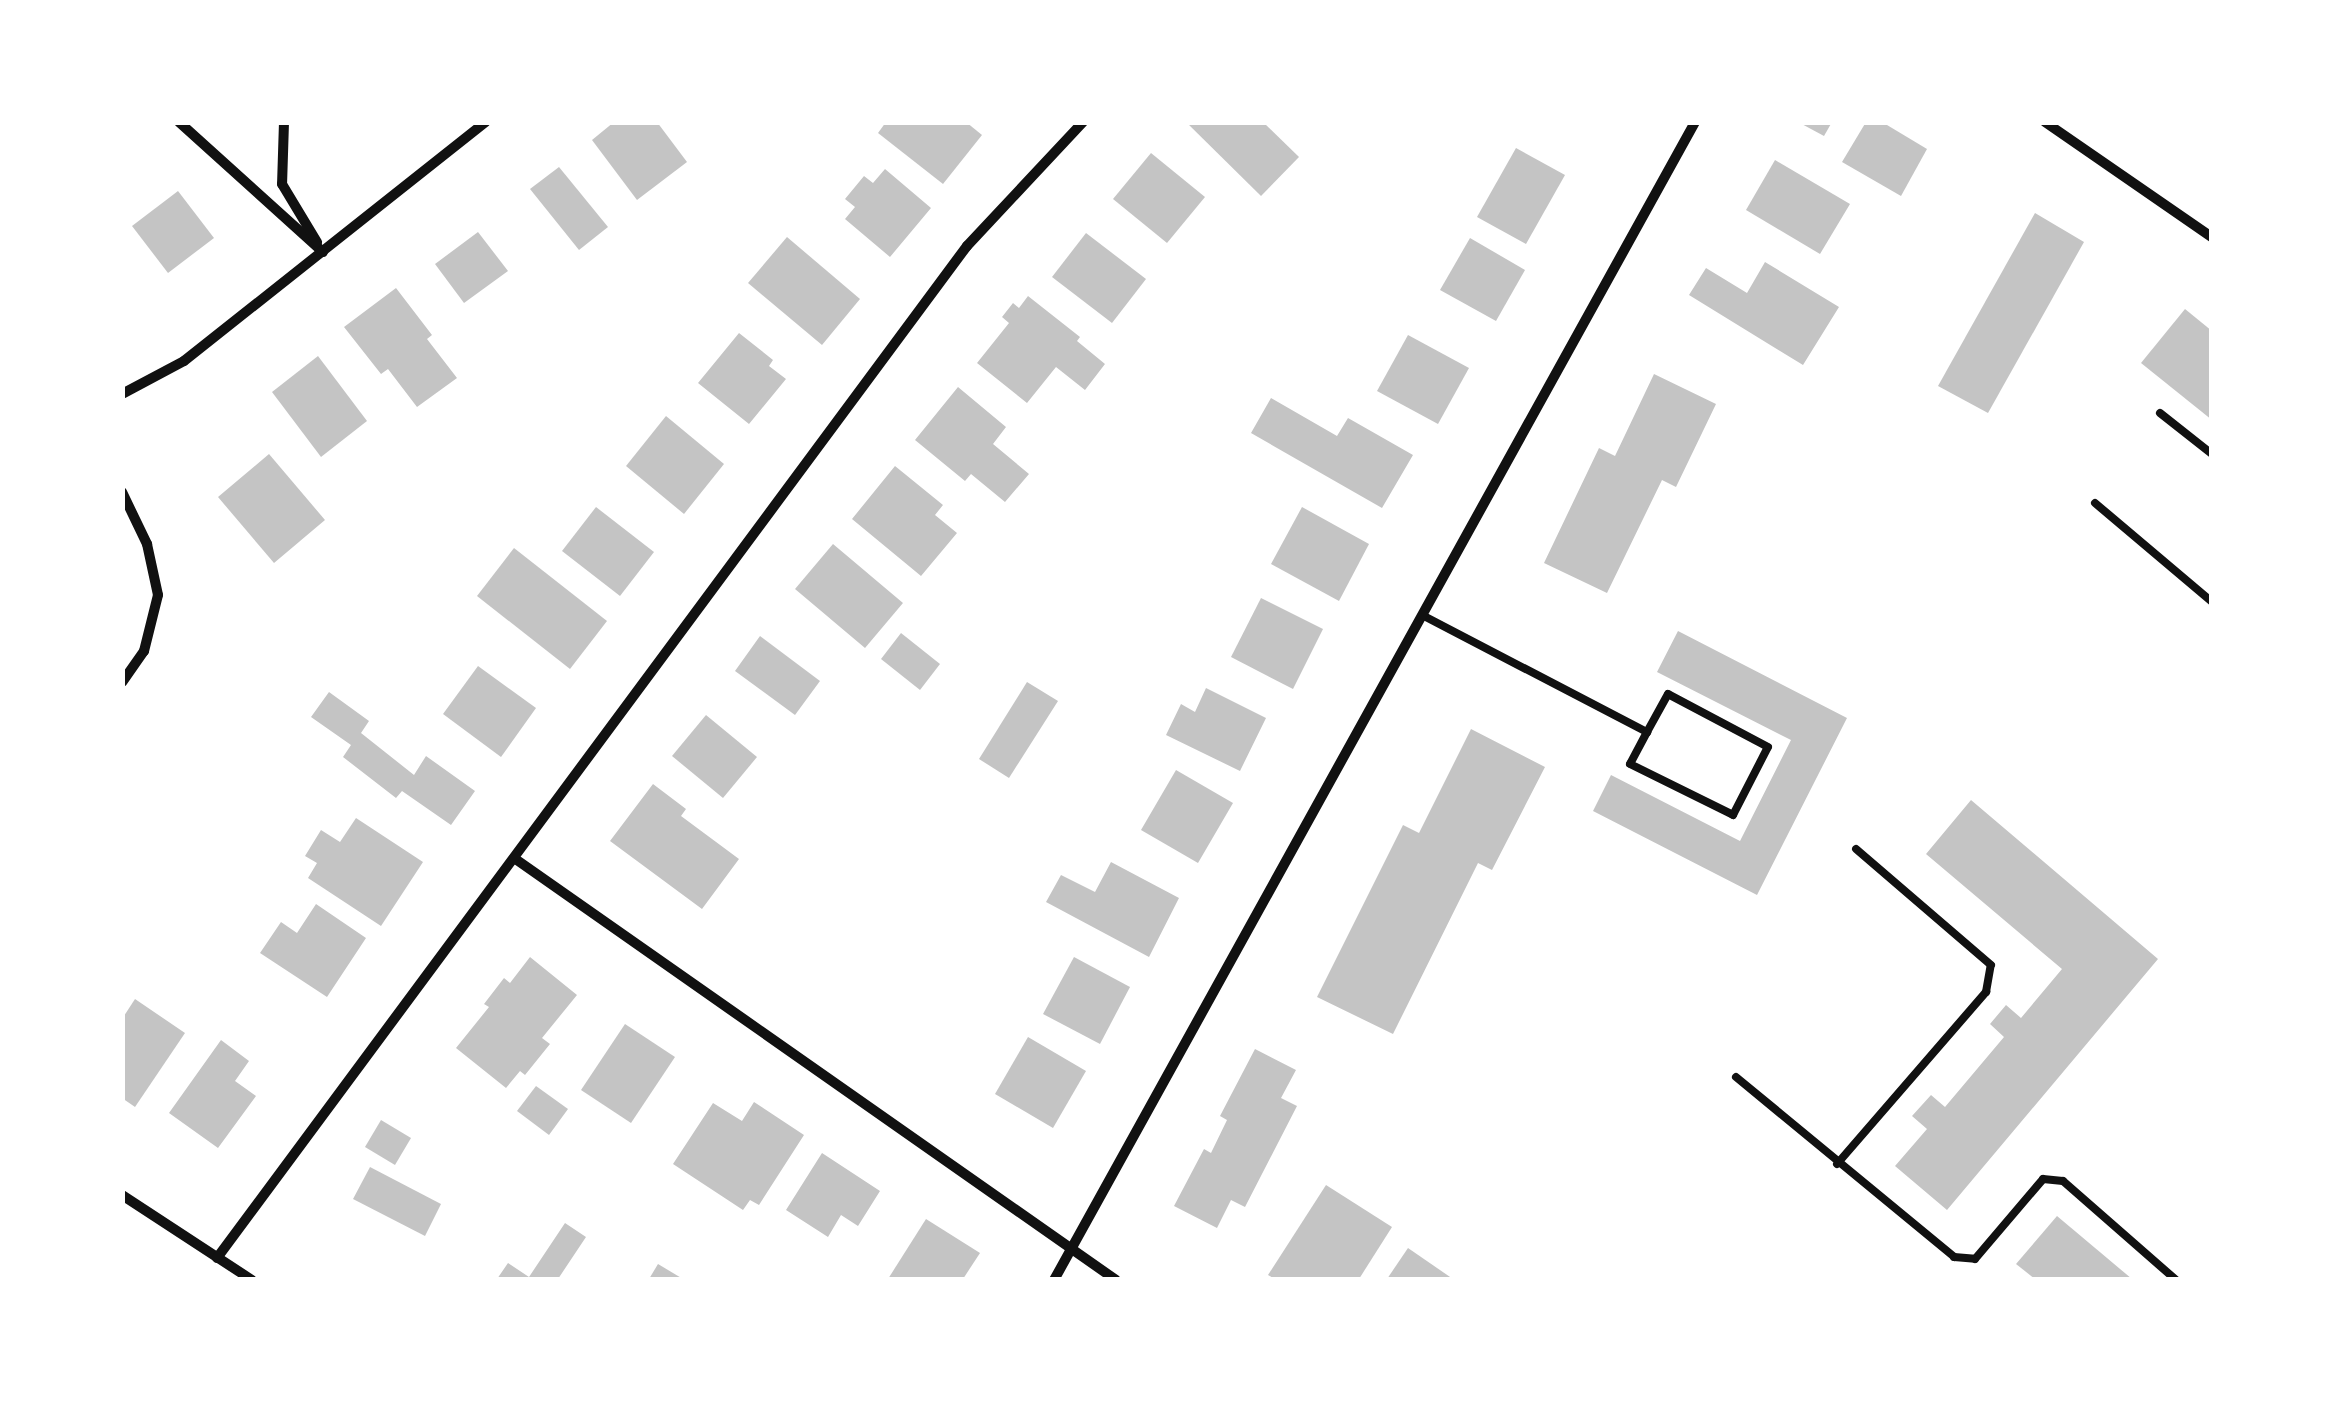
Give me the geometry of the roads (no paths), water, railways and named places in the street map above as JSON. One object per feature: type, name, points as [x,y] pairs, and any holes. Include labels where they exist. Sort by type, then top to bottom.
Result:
[{"type":"street","points":[[179,122],[322,252]]},
{"type":"street","points":[[284,122],[282,184],[322,252]]},
{"type":"street","points":[[122,394],[184,361],[486,122]]},
{"type":"street","points":[[217,1258],[967,246],[1083,122]]},
{"type":"street","points":[[1054,1280],[1695,122]]},
{"type":"street","points":[[2045,122],[2212,237]]},
{"type":"street","points":[[122,492],[147,544],[158,595],[144,651],[122,682]]},
{"type":"street","points":[[514,858],[1116,1280]]},
{"type":"street","points":[[122,1195],[252,1280]]},
{"type":"lane","points":[[2160,413],[2212,454]]},
{"type":"lane","points":[[2095,503],[2212,602]]},
{"type":"lane","points":[[1422,615],[1647,732]]},
{"type":"lane","points":[[1668,694],[1768,747],[1733,815],[1630,764],[1647,732],[1668,694]]},
{"type":"lane","points":[[1837,1164],[1986,992],[1992,965],[1856,849]]},
{"type":"lane","points":[[1736,1077],[1954,1258],[1975,1259],[2043,1179],[2063,1181],[2176,1280]]}]
